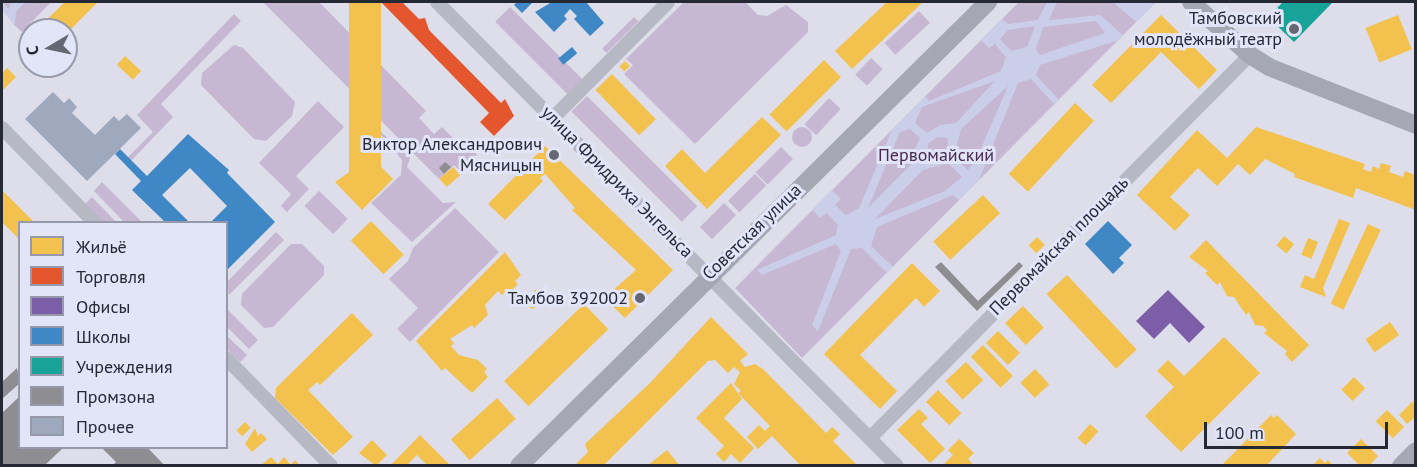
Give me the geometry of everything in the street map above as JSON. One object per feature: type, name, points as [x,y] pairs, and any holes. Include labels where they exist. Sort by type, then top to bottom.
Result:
[{"type":"main road","name":"Советская улица","points":[[519,465],[988,2]]},
{"type":"main road","points":[[1191,2],[1250,55],[1290,77],[1416,125]]},
{"type":"main road","points":[[1401,465],[1416,451]]},
{"type":"street","name":"улица Фридриха Энгельса","points":[[437,2],[897,465]]},
{"type":"street","points":[[553,118],[668,2]]},
{"type":"street","name":"Первомайская площадь","points":[[870,438],[1250,55]]},
{"type":"street","points":[[2,128],[93,221]]},
{"type":"street","points":[[228,360],[331,465]]},
{"type":"green space","points":[[2,2],[51,2],[36,18],[18,18],[18,28],[14,25],[15,17]]},
{"type":"green space","points":[[263,2],[319,2],[426,111],[419,118],[434,134],[442,127],[460,145],[466,144],[477,155],[461,172],[454,165],[439,179]]},
{"type":"green space","points":[[684,2],[745,2],[758,15],[767,16],[786,5],[808,22],[808,32],[695,144],[624,74],[633,65],[626,59]]},
{"type":"green space","name":"Первомайский","points":[[1019,2],[1156,2],[802,358],[735,288]]},
{"type":"green space","points":[[510,7],[582,79],[567,94],[495,22]]},
{"type":"green space","points":[[919,11],[930,23],[896,55],[885,43]]},
{"type":"green space","points":[[234,14],[241,21],[161,104],[173,117],[129,163],[125,160],[153,132],[137,115]]},
{"type":"green space","points":[[634,17],[638,21],[606,53],[602,49]]},
{"type":"green space","points":[[234,45],[243,48],[295,102],[292,116],[266,141],[254,139],[201,85],[202,73]]},
{"type":"green space","points":[[871,58],[883,69],[867,86],[855,75]]},
{"type":"green space","points":[[587,96],[697,206],[682,222],[571,112]]},
{"type":"green space","points":[[829,98],[841,109],[816,135],[804,124]]},
{"type":"green space","points":[[318,101],[344,127],[296,176],[309,189],[287,212],[281,206],[291,194],[259,163]]},
{"type":"green space","points":[[373,125],[410,158],[407,167],[443,203],[456,202],[412,242],[371,203],[401,175],[402,160]]},
{"type":"green space","points":[[802,127],[809,130],[812,137],[809,144],[802,147],[795,144],[792,137],[795,130]]},
{"type":"green space","points":[[781,147],[793,159],[768,184],[756,172]]},
{"type":"green space","points":[[755,174],[766,185],[739,212],[728,201]]},
{"type":"green space","points":[[102,182],[141,221],[123,221],[94,191]]},
{"type":"green space","points":[[319,191],[348,219],[333,234],[304,206]]},
{"type":"green space","points":[[92,197],[115,221],[100,221],[84,205]]},
{"type":"green space","points":[[724,203],[736,215],[712,239],[700,227]]},
{"type":"green space","points":[[455,208],[499,252],[410,342],[397,329],[418,308],[389,279],[408,261],[413,248]]},
{"type":"green space","points":[[276,232],[284,240],[229,295],[228,281]]},
{"type":"green space","points":[[291,244],[302,244],[324,266],[324,275],[273,327],[264,328],[241,305],[242,294]]},
{"type":"green space","points":[[228,310],[258,340],[249,349],[228,328]]},
{"type":"green space","points":[[228,337],[247,355],[240,362],[228,350]]},
{"type":"shaded area","points":[[10,2],[26,2],[17,10],[14,25],[2,10],[2,3],[9,10]]},
{"type":"shaded area","points":[[1047,2],[1057,2],[1049,20],[1100,15],[1123,35],[1116,41],[1040,65],[1036,75],[1059,100],[1054,104],[1031,79],[1018,83],[979,180],[959,200],[953,195],[877,227],[871,246],[893,267],[887,273],[862,248],[851,249],[818,331],[812,325],[841,251],[836,244],[762,275],[757,270],[836,235],[838,225],[827,213],[820,218],[812,210],[832,190],[841,199],[835,205],[846,215],[859,208],[892,130],[925,96],[929,101],[1001,71],[1006,57],[995,44],[989,48],[981,40],[1002,19],[1008,24],[1038,20]],"holes":[[[1096,21],[1105,33],[1040,55],[1036,49],[1043,27]],[[1035,26],[1027,47],[1011,51],[1000,39],[1008,30]],[[995,81],[956,123],[940,125],[927,133],[915,123],[922,107]],[[1008,86],[976,160],[968,170],[954,157],[961,129]],[[910,129],[920,138],[913,153],[915,160],[868,208],[900,132]],[[937,137],[948,138],[947,149],[939,157],[927,158],[928,144]],[[948,163],[962,177],[945,191],[875,219],[923,170]]]},
{"type":"shaded area","points":[[1113,2],[1156,2],[1136,22]]},
{"type":"building: Жильё","points":[[65,2],[98,2],[78,22],[78,18],[48,18]]},
{"type":"building: Жильё","points":[[349,2],[381,2],[381,179],[349,179]]},
{"type":"building: Жильё","points":[[887,2],[923,2],[852,69],[835,51]]},
{"type":"building: Жильё","points":[[1161,15],[1217,70],[1199,89],[1161,52],[1111,103],[1092,85]]},
{"type":"building: Жильё","points":[[1398,15],[1412,49],[1379,62],[1366,28]]},
{"type":"building: Жильё","points":[[125,56],[141,71],[133,80],[117,65]]},
{"type":"building: Жильё","points":[[824,60],[841,77],[787,131],[770,114]]},
{"type":"building: Жильё","points":[[625,61],[630,66],[624,72],[619,67]]},
{"type":"building: Жильё","points":[[7,68],[16,77],[2,91],[2,73]]},
{"type":"building: Жильё","points":[[612,74],[656,119],[639,135],[595,90]]},
{"type":"building: Жильё","points":[[1075,103],[1094,121],[1028,192],[1009,174]]},
{"type":"building: Жильё","points":[[762,117],[781,135],[707,209],[665,166],[682,149],[705,173]]},
{"type":"building: Жильё","points":[[1256,127],[1365,164],[1363,169],[1371,172],[1373,166],[1379,169],[1381,163],[1391,166],[1389,172],[1403,177],[1405,171],[1415,175],[1416,210],[1356,188],[1353,198],[1294,177],[1295,174],[1265,159],[1250,175],[1238,164],[1217,186],[1198,168],[1170,197],[1190,215],[1175,231],[1137,195],[1197,130],[1227,158]]},
{"type":"building: Жильё","points":[[545,146],[673,270],[625,318],[604,298],[636,270],[572,210],[575,208],[545,174],[540,178],[543,181],[505,220],[488,204]]},
{"type":"building: Жильё","points":[[363,148],[393,179],[362,210],[335,182],[358,166],[352,159]]},
{"type":"building: Жильё","points":[[453,167],[460,175],[447,187],[439,179]]},
{"type":"building: Жильё","points":[[2,190],[33,221],[18,221],[18,238],[2,222]]},
{"type":"building: Жильё","points":[[983,195],[1000,213],[950,260],[933,241]]},
{"type":"building: Жильё","points":[[1339,219],[1350,223],[1323,288],[1326,297],[1300,287],[1305,275],[1314,279]]},
{"type":"building: Жильё","points":[[371,221],[404,255],[384,274],[351,240]]},
{"type":"building: Жильё","points":[[1368,224],[1381,230],[1343,310],[1331,304]]},
{"type":"building: Жильё","points":[[1284,236],[1294,244],[1287,254],[1276,245]]},
{"type":"building: Жильё","points":[[1037,237],[1045,245],[1036,253],[1029,245]]},
{"type":"building: Жильё","points":[[1308,238],[1318,242],[1311,259],[1301,255]]},
{"type":"building: Жильё","points":[[1206,240],[1309,345],[1292,362],[1285,354],[1287,351],[1264,333],[1267,330],[1263,326],[1255,325],[1249,312],[1246,315],[1234,297],[1227,296],[1220,282],[1217,285],[1205,273],[1208,271],[1189,257]]},
{"type":"building: Жильё","points":[[505,252],[521,275],[515,281],[518,284],[509,293],[507,290],[502,295],[498,291],[485,305],[488,315],[474,328],[472,325],[450,339],[454,343],[451,346],[459,355],[478,360],[487,369],[484,372],[488,377],[472,393],[445,368],[442,371],[416,341]]},
{"type":"building: Жильё","points":[[912,263],[940,291],[924,307],[916,298],[860,355],[897,391],[880,409],[824,354]]},
{"type":"building: Жильё","points":[[1067,275],[1137,350],[1116,369],[1047,294]]},
{"type":"building: Жильё","points":[[536,289],[544,303],[532,309],[524,302]]},
{"type":"building: Жильё","points":[[584,304],[608,329],[528,406],[504,381]]},
{"type":"building: Жильё","points":[[1023,306],[1044,328],[1026,345],[1005,323]]},
{"type":"building: Жильё","points":[[352,313],[373,335],[320,385],[317,382],[308,390],[353,437],[333,455],[275,398],[276,388]]},
{"type":"building: Жильё","points":[[711,317],[748,354],[740,361],[745,367],[755,364],[763,369],[826,433],[832,427],[840,434],[833,441],[858,466],[801,466],[772,436],[758,449],[747,437],[759,425],[765,431],[770,426],[738,393],[741,391],[734,384],[740,372],[734,367],[728,373],[715,360],[708,361],[603,466],[574,466],[588,452],[585,444],[650,383]]},
{"type":"building: Жильё","points":[[1390,322],[1399,335],[1375,352],[1365,339]]},
{"type":"building: Жильё","points":[[998,331],[1020,353],[1008,365],[986,343]]},
{"type":"building: Жильё","points":[[1224,337],[1260,373],[1181,452],[1145,416],[1174,387],[1157,371],[1168,360],[1184,376]]},
{"type":"building: Жильё","points":[[983,345],[1013,376],[1001,388],[971,357]]},
{"type":"building: Жильё","points":[[966,362],[983,380],[963,399],[946,381]]},
{"type":"building: Жильё","points":[[1035,369],[1049,384],[1035,398],[1020,383]]},
{"type":"building: Жильё","points":[[1354,377],[1365,388],[1353,401],[1341,390]]},
{"type":"building: Жильё","points":[[731,383],[742,399],[724,418],[754,448],[740,463],[731,454],[724,462],[716,454],[724,446],[696,418]]},
{"type":"building: Жильё","points":[[938,390],[961,413],[949,425],[926,402]]},
{"type":"building: Жильё","points":[[497,398],[516,419],[470,460],[451,439]]},
{"type":"building: Жильё","points":[[1413,401],[1416,416],[1407,424],[1399,415]]},
{"type":"building: Жильё","points":[[919,409],[928,418],[921,424],[945,449],[930,463],[897,430]]},
{"type":"building: Жильё","points":[[1387,410],[1404,427],[1393,438],[1376,421]]},
{"type":"building: Жильё","points":[[1271,415],[1274,418],[1277,415],[1296,434],[1266,466],[1221,466]]},
{"type":"building: Жильё","points":[[245,422],[251,428],[242,436],[237,430]]},
{"type":"building: Жильё","points":[[1090,424],[1098,431],[1086,446],[1078,438]]},
{"type":"building: Жильё","points":[[255,428],[258,436],[261,433],[267,439],[252,452],[245,444]]},
{"type":"building: Жильё","points":[[420,435],[451,466],[428,466],[417,455],[406,466],[390,466]]},
{"type":"building: Жильё","points":[[959,439],[974,453],[968,459],[974,466],[942,466],[953,455],[948,450]]},
{"type":"building: Жильё","points":[[1361,439],[1378,456],[1369,466],[1360,466],[1347,453]]},
{"type":"building: Жильё","points":[[372,440],[387,455],[376,466],[359,453]]},
{"type":"building: Жильё","points":[[667,450],[680,466],[647,466]]},
{"type":"building: Жильё","points":[[271,457],[278,464],[284,457],[291,465],[295,460],[300,466],[260,466]]},
{"type":"building: Жильё","points":[[1320,458],[1325,463],[1328,460],[1333,466],[1312,466]]},
{"type":"building: Торговля","points":[[381,2],[402,2],[419,19],[425,18],[429,30],[501,103],[505,99],[514,116],[494,136],[480,122],[489,113]]},
{"type":"building: Офисы","points":[[1168,290],[1205,327],[1189,343],[1170,323],[1154,339],[1136,321]]},
{"type":"building: Школы","points":[[517,2],[533,2],[522,13],[514,5]]},
{"type":"building: Школы","points":[[552,2],[586,2],[604,23],[590,36],[574,19],[577,16],[570,9],[564,16],[567,19],[554,32],[535,12]]},
{"type":"building: Школы","points":[[572,47],[577,53],[563,65],[558,59]]},
{"type":"building: Школы","points":[[188,134],[229,170],[227,173],[275,222],[228,269],[228,221],[212,221],[227,206],[190,168],[162,195],[188,221],[164,221],[132,190],[141,181],[115,154],[120,149],[147,176]]},
{"type":"building: Школы","points":[[1108,221],[1132,245],[1119,258],[1124,263],[1113,274],[1085,244]]},
{"type":"building: Учреждения","name":"Тамбовский молодёжный театр","points":[[1283,2],[1333,2],[1294,42],[1268,17]]},
{"type":"building: Промзона","points":[[445,162],[451,167],[444,174],[439,168]]},
{"type":"building: Промзона","points":[[941,262],[978,301],[1019,262],[1023,266],[977,311],[935,267]]},
{"type":"building: Промзона","points":[[17,368],[18,385],[2,399],[2,382]]},
{"type":"building: Промзона","points":[[18,398],[18,449],[62,449],[44,466],[2,466],[2,413]]},
{"type":"building: Промзона","points":[[103,449],[149,449],[165,466],[112,466],[116,462]]},
{"type":"building: Прочее","points":[[53,92],[64,103],[69,98],[77,107],[72,113],[95,135],[114,116],[119,121],[127,114],[141,128],[87,181],[25,119]]},
{"type":"place","name":"Тамбовский молодёжный театр","points":[[1294,29]]},
{"type":"place","name":"Виктор Александрович Мясницын","points":[[554,155]]},
{"type":"place","name":"Тамбов 392002","points":[[640,298]]}]
